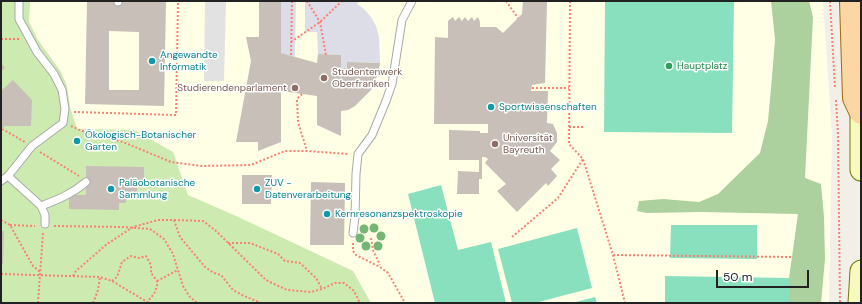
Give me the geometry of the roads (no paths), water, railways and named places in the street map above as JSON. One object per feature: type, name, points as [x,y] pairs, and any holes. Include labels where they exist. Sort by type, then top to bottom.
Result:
[{"type":"main road","points":[[851,1],[854,98],[861,113]]},
{"type":"main road","points":[[861,119],[861,170]]},
{"type":"main road","points":[[859,303],[861,271]]},
{"type":"lane","points":[[1,181],[8,176],[32,146],[63,123],[65,109],[62,90],[54,74],[37,52],[19,19],[20,1]]},
{"type":"lane","points":[[353,234],[358,154],[372,135],[388,95],[393,78],[402,20],[412,1]]},
{"type":"lane","points":[[8,176],[41,206],[45,216],[44,225]]},
{"type":"lane","points":[[41,206],[64,197],[86,182]]},
{"type":"place","name":"Angewandte Informatik","points":[[152,61]]},
{"type":"place","name":"Hauptplatz","points":[[669,66]]},
{"type":"place","name":"Studentenwerk Oberfranken","points":[[324,78]]},
{"type":"place","name":"Studierendenparlament","points":[[295,88]]},
{"type":"place","name":"Sportwissenschaften","points":[[491,107]]},
{"type":"place","name":"Ökologisch-Botanischer Garten","points":[[77,141]]},
{"type":"place","name":"Universität Bayreuth","points":[[495,144]]},
{"type":"place","name":"Paläobotanische Sammlung","points":[[111,189]]},
{"type":"place","name":"ZUV - Datenverarbeitung","points":[[257,189]]},
{"type":"place","name":"Kernresonanzspektroskopie","points":[[327,214]]}]
